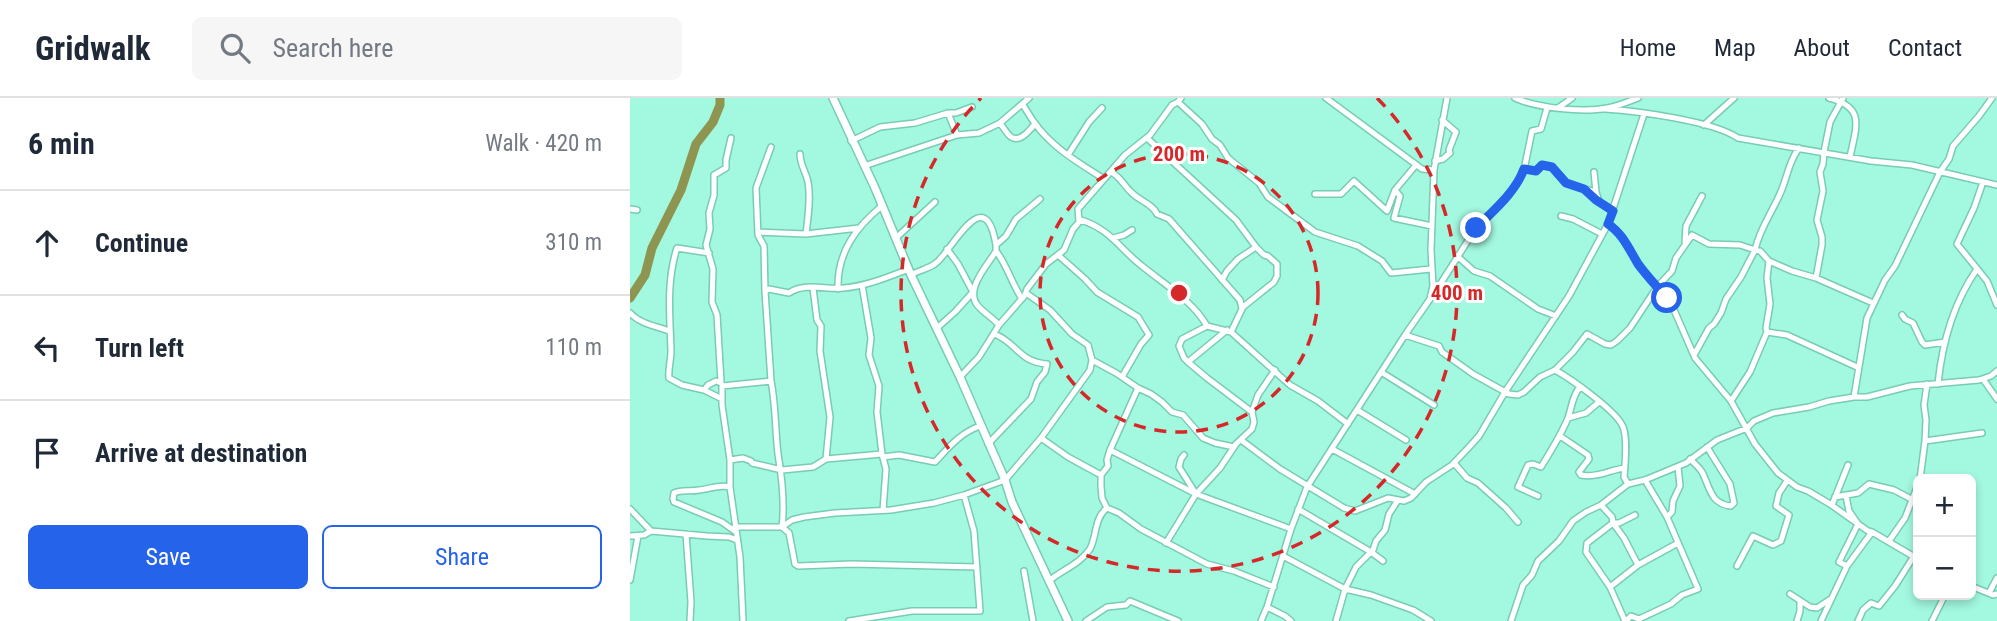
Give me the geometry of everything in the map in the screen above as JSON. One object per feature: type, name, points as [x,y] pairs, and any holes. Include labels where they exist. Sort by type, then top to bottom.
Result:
[{"type":"street","points":[[833,98],[960,377],[1012,502],[1068,621]]},
{"type":"street","points":[[864,166],[957,135],[979,132],[1000,123],[1029,98]]},
{"type":"street","points":[[1326,98],[1422,170],[1434,170]]},
{"type":"street","points":[[1430,299],[1433,286],[1431,269],[1434,170],[1447,98]]},
{"type":"street","points":[[1516,98],[1544,108],[1605,109],[1644,114],[1728,131],[1738,138],[1912,165],[1997,185]]},
{"type":"street","points":[[1261,621],[1307,487],[1476,228],[1514,188],[1524,169],[1532,131],[1541,129],[1545,98]]},
{"type":"street","points":[[1558,108],[1572,98]]},
{"type":"street","points":[[1605,109],[1638,98]]},
{"type":"street","points":[[1704,125],[1734,98]]},
{"type":"street","points":[[1829,98],[1843,99],[1855,117],[1850,157]]},
{"type":"street","points":[[1854,397],[1857,367],[1867,318],[1873,303],[1895,266],[1953,146],[1992,98]]},
{"type":"street","points":[[1816,278],[1822,245],[1817,220],[1823,191],[1820,172],[1824,164],[1830,122],[1843,99]]},
{"type":"street","points":[[1079,222],[1078,209],[1125,155],[1156,129],[1172,105],[1180,100],[1228,158],[1259,183],[1268,197],[1315,232],[1358,246],[1382,261],[1391,273],[1431,269]]},
{"type":"street","points":[[1023,105],[1040,131],[1104,180]]},
{"type":"street","points":[[851,141],[880,127],[915,123],[972,107]]},
{"type":"street","points":[[1069,155],[1102,108]]},
{"type":"street","points":[[948,113],[957,135]]},
{"type":"street","points":[[1241,440],[1307,487],[1344,508],[1355,511],[1388,498],[1404,501],[1454,463],[1479,436],[1504,392],[1569,296],[1608,224],[1644,114]]},
{"type":"street","points":[[1435,161],[1450,153],[1448,150],[1456,132],[1442,120]]},
{"type":"street","points":[[1000,123],[1010,136],[1017,138],[1034,126],[1034,122]]},
{"type":"street","points":[[731,138],[726,167],[714,175],[709,213],[710,229],[706,245],[713,270],[712,302],[717,315],[730,486],[740,557],[743,621]]},
{"type":"street","points":[[1147,138],[1236,220],[1256,247],[1277,264],[1274,282],[1242,307],[1229,331],[1188,362]]},
{"type":"street","points":[[771,146],[756,188],[758,232],[764,246],[771,382],[777,418],[778,455],[782,470],[782,527],[789,533],[795,564],[977,568]]},
{"type":"street","points":[[1694,355],[1721,313],[1726,299],[1755,250],[1764,223],[1783,187],[1791,158],[1799,148]]},
{"type":"street","points":[[800,155],[809,189],[806,234]]},
{"type":"street","points":[[1315,194],[1341,194],[1354,181],[1387,211],[1395,190],[1416,165]]},
{"type":"street","points":[[1524,169],[1536,171],[1542,165],[1552,167],[1566,183],[1596,192]]},
{"type":"street","points":[[1111,172],[1119,176],[1132,194],[1155,209],[1157,214],[1169,219],[1240,300],[1242,307]]},
{"type":"street","points":[[1594,172],[1599,202]]},
{"type":"street","points":[[1983,182],[1957,244],[1987,281],[1997,305]]},
{"type":"street","points":[[1584,189],[1613,211]]},
{"type":"street","points":[[1395,190],[1400,196],[1394,218],[1432,226]]},
{"type":"street","points":[[1685,243],[1686,226],[1702,196]]},
{"type":"street","points":[[937,328],[955,313],[973,292],[996,248],[1016,219],[1040,199]]},
{"type":"street","points":[[897,237],[935,202]]},
{"type":"street","points":[[838,289],[838,279],[848,243],[883,205]]},
{"type":"street","points":[[1561,216],[1602,234]]},
{"type":"street","points":[[730,486],[676,491],[673,499],[674,502],[736,530],[782,527],[792,520],[804,517],[934,503],[964,495],[1005,480],[1041,438],[1090,370],[1092,360],[1088,345],[1072,334],[1050,310],[1024,296],[1005,268],[988,222],[977,217],[958,235],[936,263],[910,272],[838,289],[794,289],[789,293],[765,290]]},
{"type":"street","points":[[960,377],[979,357],[999,325],[1024,296],[1046,264],[1067,247],[1073,229],[1079,222],[1085,221],[1114,238],[1139,264],[1185,300],[1207,326],[1229,331],[1290,385],[1318,401],[1348,424]]},
{"type":"street","points":[[1608,224],[1615,229],[1673,307],[1694,355],[1731,401],[1762,454],[1782,478],[1832,505],[1868,531],[1913,556]]},
{"type":"street","points":[[758,232],[806,234],[859,228]]},
{"type":"street","points":[[1114,238],[1132,230]]},
{"type":"street","points":[[1405,335],[1439,346],[1460,366],[1504,392],[1518,395],[1540,377],[1555,370],[1587,334],[1605,344],[1611,345],[1617,341],[1630,328],[1657,287],[1672,271],[1676,258],[1692,235],[1709,244],[1740,245],[1760,251],[1769,261],[1873,303]]},
{"type":"street","points":[[1222,280],[1238,260],[1256,247]]},
{"type":"street","points":[[709,253],[677,248],[670,286],[669,378],[722,399]]},
{"type":"street","points":[[947,249],[973,292],[974,301],[999,325]]},
{"type":"street","points":[[1058,255],[1097,292],[1138,317],[1145,327],[1149,335],[1122,377]]},
{"type":"street","points":[[1457,256],[1474,271],[1490,276],[1538,309],[1556,316]]},
{"type":"street","points":[[1731,401],[1750,372],[1767,332],[1770,304],[1767,278],[1769,261]]},
{"type":"street","points":[[1938,384],[1945,342],[1967,282],[1977,269]]},
{"type":"street","points":[[862,285],[871,338],[869,355],[879,386],[877,412],[886,469],[883,510]]},
{"type":"street","points":[[813,288],[817,320],[821,326],[820,351],[830,417],[826,459]]},
{"type":"street","points":[[630,313],[644,323],[669,331]]},
{"type":"street","points":[[1902,315],[1913,323],[1925,345],[1945,342]]},
{"type":"street","points":[[1207,326],[1182,338],[1179,346],[1184,358],[1252,412]]},
{"type":"street","points":[[1767,332],[1787,335],[1857,367]]},
{"type":"street","points":[[988,444],[1031,399],[1047,365],[1030,361],[994,334]]},
{"type":"street","points":[[1092,360],[1162,402],[1172,412],[1183,415],[1203,438],[1234,447]]},
{"type":"street","points":[[1166,543],[1196,494],[1254,424],[1252,412],[1263,385],[1275,370]]},
{"type":"street","points":[[1555,370],[1618,418],[1624,429],[1624,477],[1628,484]]},
{"type":"street","points":[[1511,621],[1523,585],[1532,575],[1538,561],[1559,541],[1573,521],[1601,505],[1628,484],[1678,467],[1717,440],[1747,428],[1754,421],[1789,409],[1867,397],[1897,388],[1983,379],[1997,371]]},
{"type":"street","points":[[1381,372],[1434,405]]},
{"type":"street","points":[[1983,379],[1997,399]]},
{"type":"street","points":[[704,390],[716,381],[722,384],[771,382]]},
{"type":"street","points":[[1921,474],[1927,384]]},
{"type":"street","points":[[1538,496],[1518,487],[1528,465],[1541,467],[1560,436],[1580,387]]},
{"type":"street","points":[[1138,388],[1110,450],[1108,466],[1101,475],[1102,499],[1107,508],[1207,565],[1234,571],[1273,587]]},
{"type":"street","points":[[1574,398],[1587,393]]},
{"type":"street","points":[[1568,418],[1586,413],[1599,402]]},
{"type":"street","points":[[1357,410],[1406,440]]},
{"type":"street","points":[[1741,417],[1754,421]]},
{"type":"street","points":[[730,460],[743,458],[751,460],[752,463],[782,470],[813,467],[826,459],[899,455],[935,462],[959,436],[980,426]]},
{"type":"street","points":[[1925,441],[1982,433]]},
{"type":"street","points":[[1560,436],[1588,455],[1589,459],[1579,472],[1581,475],[1602,475],[1613,469],[1625,468]]},
{"type":"street","points":[[1041,438],[1101,475]]},
{"type":"street","points":[[1690,459],[1701,471],[1713,497],[1724,505],[1731,506],[1734,503],[1730,484],[1707,447]]},
{"type":"street","points":[[1332,449],[1415,494]]},
{"type":"street","points":[[1110,450],[1196,494],[1291,528]]},
{"type":"street","points":[[1184,455],[1179,467],[1196,494]]},
{"type":"street","points":[[1454,463],[1467,478],[1478,482],[1518,522]]},
{"type":"street","points":[[1832,505],[1848,466]]},
{"type":"street","points":[[1667,517],[1672,512],[1673,501],[1680,486],[1678,467]]},
{"type":"street","points":[[1635,515],[1613,523],[1587,543],[1586,547],[1586,552],[1610,587],[1625,621],[1631,616],[1639,619],[1657,612],[1682,595],[1698,589],[1667,517],[1645,480]]},
{"type":"street","points":[[1737,566],[1753,536],[1773,545],[1781,541],[1789,515],[1776,506],[1779,493],[1787,481]]},
{"type":"street","points":[[1835,497],[1858,493],[1869,484],[1913,500],[1905,518],[1889,541]]},
{"type":"street","points":[[964,495],[974,531],[982,621]]},
{"type":"street","points":[[1846,496],[1849,511],[1858,524]]},
{"type":"street","points":[[1336,621],[1345,589],[1356,567],[1372,553],[1398,500]]},
{"type":"street","points":[[1601,505],[1612,517],[1638,565]]},
{"type":"street","points":[[1049,581],[1068,570],[1088,551],[1100,514],[1107,508]]},
{"type":"street","points":[[630,509],[652,531]]},
{"type":"street","points":[[1298,509],[1383,561]]},
{"type":"street","points":[[1847,566],[1839,562],[1858,524]]},
{"type":"street","points":[[630,536],[652,531],[729,537],[737,540]]},
{"type":"street","points":[[1821,621],[1847,566],[1872,531]]},
{"type":"street","points":[[686,534],[690,621]]},
{"type":"street","points":[[630,580],[638,536]]},
{"type":"street","points":[[1610,587],[1638,565],[1678,543]]},
{"type":"street","points":[[1283,556],[1345,589],[1413,610],[1432,621]]},
{"type":"street","points":[[1858,621],[1863,610],[1871,603],[1879,606],[1913,562]]},
{"type":"street","points":[[1024,570],[1032,621]]},
{"type":"street","points":[[1989,593],[1997,578]]},
{"type":"street","points":[[1976,588],[1997,594]]},
{"type":"street","points":[[1790,594],[1810,607],[1817,608],[1832,598]]},
{"type":"street","points":[[1933,620],[1943,600]]},
{"type":"street","points":[[1086,621],[1107,607],[1128,604],[1130,601],[1178,621]]},
{"type":"street","points":[[1797,621],[1800,601]]},
{"type":"street","points":[[1267,607],[1291,621]]},
{"type":"street","points":[[849,621],[912,611],[980,611]]},
{"type":"waterway","points":[[630,298],[645,275],[652,248],[681,190],[696,144],[713,122],[720,98]]},
{"type":"route","points":[[1476,228],[1506,197],[1524,169],[1536,171],[1542,165],[1552,167],[1566,183],[1580,186],[1613,211],[1608,224],[1615,229],[1645,273],[1667,298]]}]
